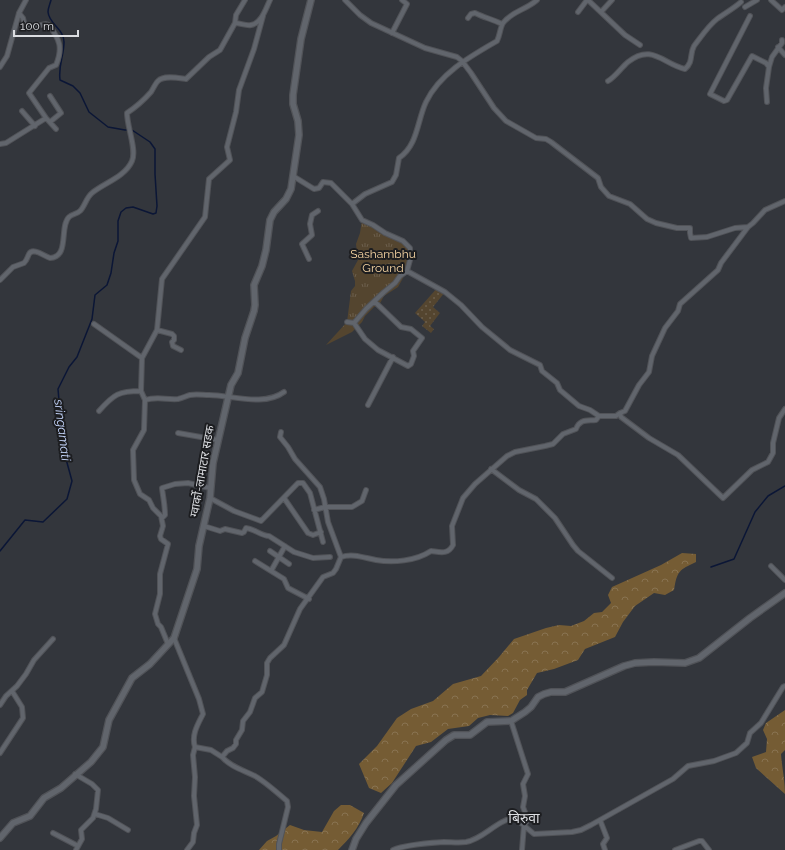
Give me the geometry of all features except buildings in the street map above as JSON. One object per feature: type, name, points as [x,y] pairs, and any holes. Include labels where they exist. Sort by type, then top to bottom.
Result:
[{"type":"main road","name":"ग्वार्को-लामाटार सडक","points":[[0,838],[13,823],[30,816],[44,798],[61,788],[75,774],[84,769],[91,762],[103,746],[109,720],[132,678],[150,664],[174,638],[197,569],[199,546],[210,498],[213,463],[231,385],[238,373],[245,338],[256,305],[254,285],[262,266],[266,250],[270,220],[274,212],[288,195],[293,176],[299,135],[298,121],[293,104],[293,95],[301,39],[311,0]]},
{"type":"main road","points":[[352,850],[356,839],[366,823],[396,785],[446,740],[454,735],[470,735],[487,722],[511,721],[531,707],[538,697],[551,692],[565,692],[624,666],[635,663],[654,662],[685,663],[699,658],[785,593]]},
{"type":"street","points":[[0,67],[7,56],[18,13],[26,0]]},
{"type":"street","points":[[0,280],[14,267],[24,263],[32,251],[50,258],[60,252],[68,218],[80,211],[90,195],[129,167],[133,158],[127,113],[138,106],[158,81],[165,78],[186,79],[209,57],[220,50],[235,23],[236,15],[246,0]]},
{"type":"street","points":[[168,644],[161,627],[158,624],[155,614],[160,594],[161,569],[168,544],[161,539],[160,536],[163,526],[162,518],[149,500],[140,494],[134,480],[134,450],[144,430],[145,400],[141,391],[142,358],[157,330],[162,279],[205,217],[209,179],[230,160],[228,148],[239,90],[254,49],[263,16],[270,0]]},
{"type":"street","points":[[345,0],[360,15],[371,23],[425,48],[457,57],[462,61],[494,108],[506,121],[536,138],[546,139],[551,142],[598,178],[602,187],[609,196],[630,204],[647,219],[663,225],[690,228],[691,238],[707,237],[735,228],[748,227]]},
{"type":"street","points":[[392,33],[407,4],[402,0]]},
{"type":"street","points":[[352,204],[365,194],[392,182],[396,175],[399,158],[404,154],[416,136],[427,101],[439,83],[462,61],[497,41],[502,24],[511,14],[521,11],[537,0]]},
{"type":"street","points":[[578,12],[588,0],[625,35],[640,45]]},
{"type":"street","points":[[601,12],[612,0]]},
{"type":"street","points":[[745,7],[757,0]]},
{"type":"street","points":[[771,0],[782,10],[785,7]]},
{"type":"street","points":[[608,81],[634,58],[644,54],[650,54],[665,59],[685,69],[692,62],[692,50],[694,46],[711,25],[718,18],[741,2]]},
{"type":"street","points":[[18,13],[23,18],[26,28],[46,24],[49,25],[60,42],[60,56],[56,65],[49,68],[28,93],[56,129]]},
{"type":"street","points":[[468,18],[471,14],[475,13],[486,19],[502,24]]},
{"type":"street","points":[[235,23],[250,25],[254,24],[263,16]]},
{"type":"street","points":[[750,16],[710,94],[724,101],[727,100],[752,56],[766,63],[769,67]]},
{"type":"street","points":[[767,102],[766,88],[769,67],[772,57],[782,43],[782,40]]},
{"type":"street","points":[[778,47],[785,55]]},
{"type":"street","points":[[50,96],[62,113],[50,122]]},
{"type":"street","points":[[22,111],[35,126]]},
{"type":"street","points":[[0,144],[6,143],[46,118]]},
{"type":"street","points":[[293,176],[314,189],[319,188],[324,182],[331,183],[352,204],[362,220],[373,225],[385,234],[403,241],[410,248],[410,260],[407,271],[366,309],[354,323]]},
{"type":"street","points":[[407,271],[445,292],[510,350],[540,365],[542,371],[557,384],[560,390],[579,406],[599,416],[616,416],[625,411],[649,372],[652,356],[665,328],[678,311],[680,304],[718,270],[721,263],[748,227],[765,210],[784,200]]},
{"type":"street","points":[[309,259],[302,244],[312,235],[310,224],[312,215],[318,210]]},
{"type":"street","points":[[347,322],[354,323],[365,339],[378,350],[408,366],[411,364],[414,356],[413,352],[422,338],[412,329],[401,328],[374,302]]},
{"type":"street","points":[[94,324],[142,358]]},
{"type":"street","points":[[157,330],[172,334],[174,336],[174,340],[172,342],[173,346],[181,350]]},
{"type":"street","points":[[368,405],[393,357]]},
{"type":"street","points":[[100,410],[107,402],[123,391],[141,391]]},
{"type":"street","points":[[145,400],[151,398],[178,399],[196,395],[258,399],[276,397],[284,392]]},
{"type":"street","points":[[620,413],[621,417],[649,438],[682,459],[723,498],[752,470],[768,462],[773,453],[773,444],[779,418],[785,409]]},
{"type":"street","points":[[342,557],[355,555],[390,562],[423,556],[431,551],[441,553],[449,551],[453,545],[452,526],[463,498],[474,484],[490,469],[506,456],[515,452],[553,444],[563,434],[576,429],[577,425],[581,421],[596,420],[599,416]]},
{"type":"street","points":[[222,757],[227,751],[234,748],[236,740],[242,730],[243,721],[250,712],[255,698],[262,692],[267,675],[267,663],[270,658],[284,645],[300,610],[323,577],[336,569],[342,557],[330,528],[320,487],[295,459],[288,446],[280,437],[281,432]]},
{"type":"street","points":[[178,433],[218,440]]},
{"type":"street","points":[[490,469],[520,490],[536,499],[555,518],[578,551],[612,578]]},
{"type":"street","points":[[162,518],[165,515],[165,502],[162,488],[175,484],[188,483],[210,488]]},
{"type":"street","points":[[210,498],[234,511],[261,521],[298,483],[303,484],[310,493],[323,542]]},
{"type":"street","points":[[314,510],[325,507],[352,507],[362,501],[366,490]]},
{"type":"street","points":[[284,498],[308,533],[313,535],[321,532]]},
{"type":"street","points":[[204,526],[220,531],[225,529],[242,533],[246,528],[254,529],[266,536],[269,536],[294,552],[312,558],[330,557]]},
{"type":"street","points":[[272,571],[285,546]]},
{"type":"street","points":[[270,551],[288,564]]},
{"type":"street","points":[[255,561],[284,579],[288,588],[309,599]]},
{"type":"street","points":[[771,566],[785,580]]},
{"type":"street","points":[[174,638],[199,699],[203,714],[194,734],[195,747],[193,755],[196,778],[194,796],[198,825],[194,833],[193,842],[187,850]]},
{"type":"street","points":[[0,705],[26,674],[34,660],[52,639]]},
{"type":"street","points":[[393,850],[412,845],[466,842],[478,837],[503,821],[515,818],[534,834],[572,832],[590,826],[673,779],[688,766],[714,761],[736,753],[747,743],[750,733],[761,722],[785,686]]},
{"type":"street","points":[[0,753],[23,718],[22,707],[12,690]]},
{"type":"street","points":[[511,721],[528,774],[523,784],[525,796],[524,807],[528,820],[524,825],[522,850]]},
{"type":"street","points":[[195,747],[211,750],[230,764],[256,777],[287,801],[288,807],[279,844],[279,850]]},
{"type":"street","points":[[53,833],[77,848],[82,840],[82,827],[91,821],[94,814],[98,790],[92,784],[75,774]]},
{"type":"street","points":[[94,814],[108,818],[128,830]]},
{"type":"street","points":[[600,820],[607,838],[603,844],[605,850]]},
{"type":"street","points":[[675,850],[699,841],[702,841],[709,850]]},
{"type":"green space","name":"Sashambhu Ground","points":[[362,220],[403,241],[410,248],[408,269],[398,287],[384,296],[379,305],[374,307],[365,316],[362,322],[352,332],[326,345],[347,322],[351,291],[355,286],[352,271],[358,260],[356,244],[360,233]]},
{"type":"green space","points":[[438,287],[445,292],[433,307],[440,313],[430,326],[434,329],[431,333],[422,326],[425,322],[415,313]]},
{"type":"green space","points":[[682,553],[696,554],[696,562],[682,569],[676,579],[674,590],[665,595],[654,593],[635,606],[623,622],[615,637],[585,649],[578,660],[554,669],[537,673],[527,690],[527,695],[520,700],[513,713],[508,716],[490,715],[478,718],[469,726],[448,729],[431,742],[416,746],[392,783],[381,793],[369,788],[359,764],[377,746],[397,718],[411,709],[433,701],[453,684],[481,676],[514,639],[559,625],[571,626],[584,621],[594,613],[602,612],[611,603],[608,595],[612,587],[661,565]]},
{"type":"green space","points":[[785,710],[785,750],[781,754],[785,794],[756,768],[752,757],[766,752],[767,739],[763,730],[766,723]]},
{"type":"green space","points":[[341,805],[350,805],[364,813],[353,833],[338,850],[259,850],[267,841],[290,825],[304,830],[322,832],[334,811]]},
{"type":"waterway","name":"sringamati","points":[[0,551],[25,520],[43,522],[67,499],[72,481],[63,448],[58,389],[69,367],[77,357],[92,319],[95,295],[107,285],[118,241],[118,221],[121,212],[126,208],[133,207],[153,214],[156,213],[157,206],[155,149],[150,142],[132,130],[108,127],[89,112],[80,93],[73,86],[60,80],[64,42],[62,34],[49,16],[48,10],[51,0]]},
{"type":"waterway","points":[[711,567],[734,559],[755,512],[768,496],[785,486]]},
{"type":"district","name":"बिरुवा","points":[[524,818]]}]
